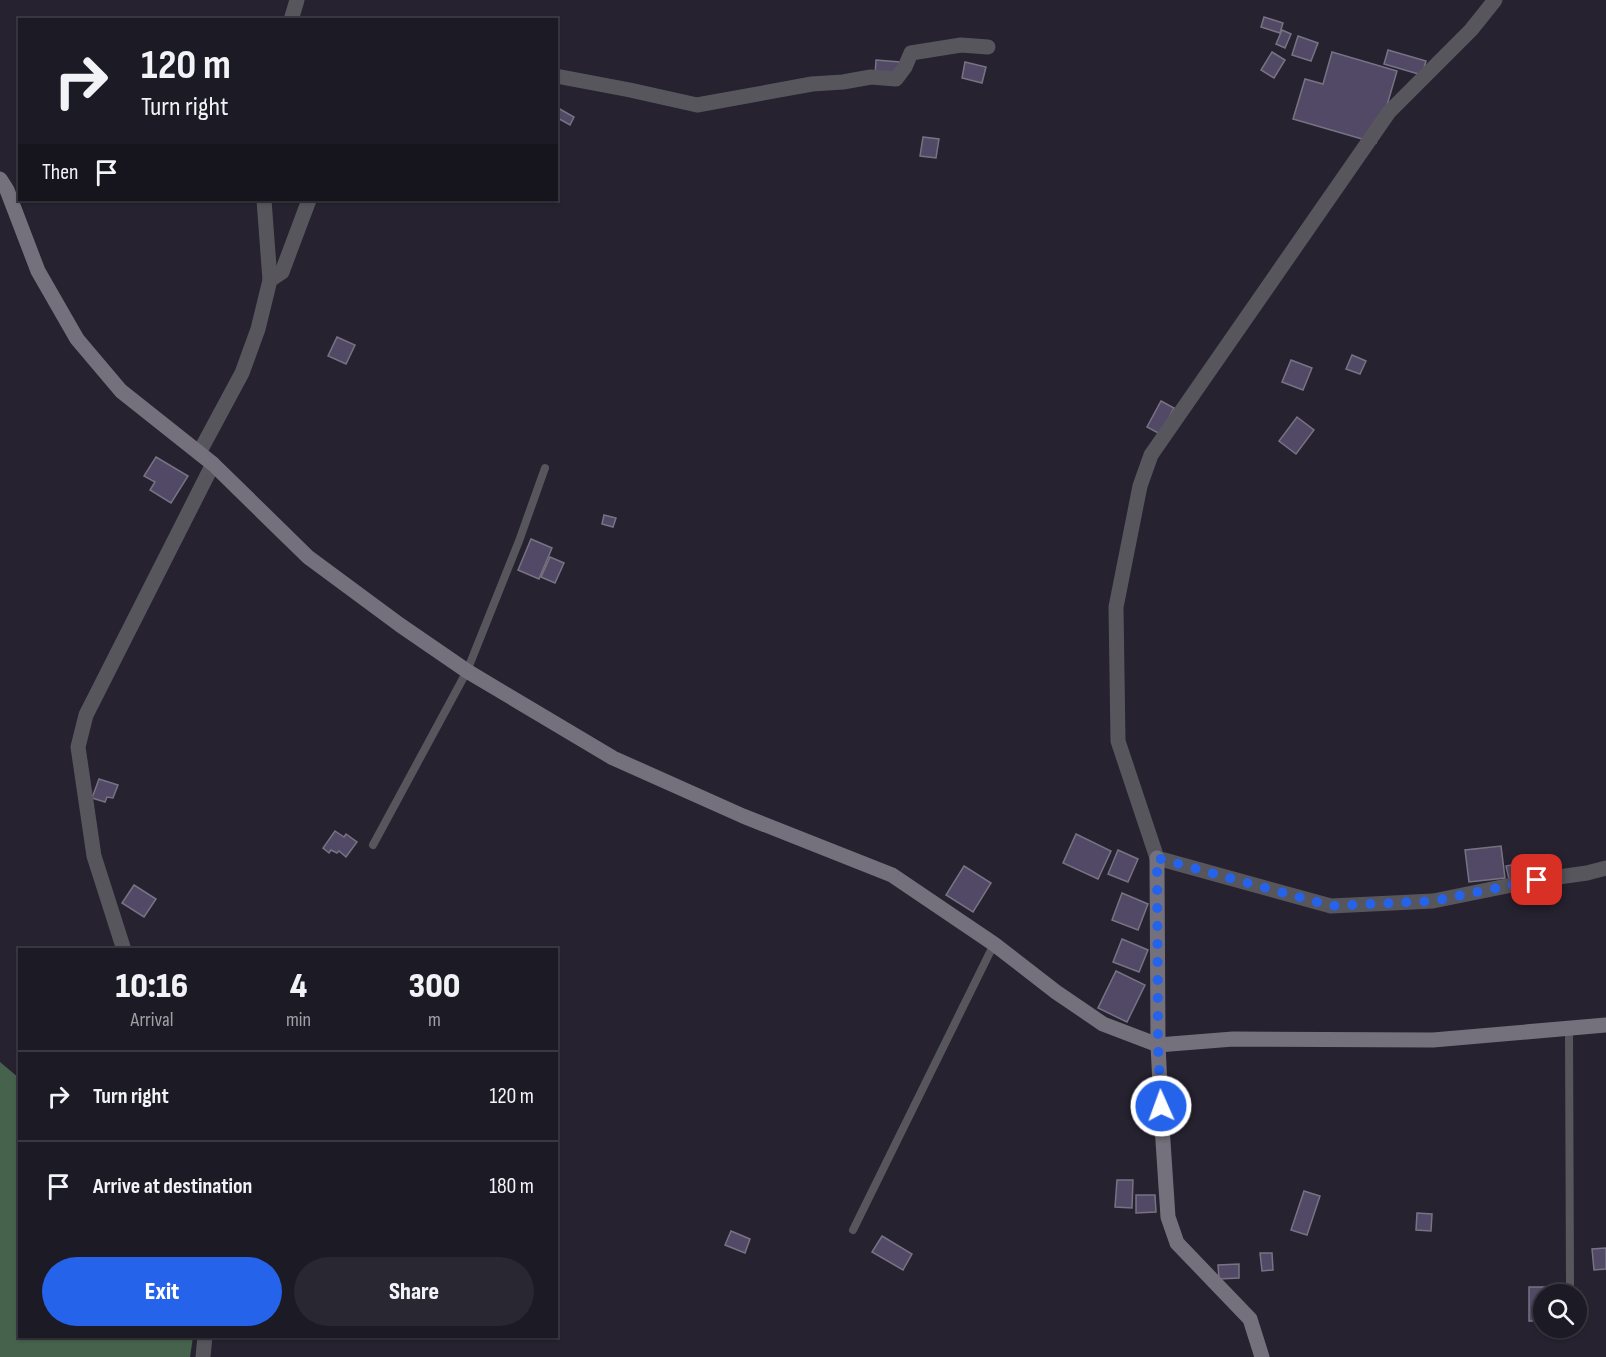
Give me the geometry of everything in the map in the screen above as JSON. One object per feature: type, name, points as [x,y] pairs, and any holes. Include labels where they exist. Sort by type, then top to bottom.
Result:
[{"type":"street","points":[[292,18],[297,0]]},
{"type":"street","points":[[1262,1357],[1250,1319],[1177,1243],[1168,1217],[1158,1046],[1157,858],[1118,741],[1116,607],[1140,486],[1151,455],[1389,112],[1471,30],[1495,0]]},
{"type":"street","points":[[558,76],[697,105],[812,84],[871,77],[896,80],[911,53],[962,45],[988,47]]},
{"type":"street","points":[[0,178],[7,190],[38,271],[77,339],[120,391],[213,465],[308,557],[467,671],[613,758],[743,816],[892,875],[994,944],[1056,992],[1103,1024],[1158,1046],[1233,1039],[1433,1040],[1606,1025]]},
{"type":"street","points":[[199,453],[242,373],[258,329],[270,280],[264,201]]},
{"type":"street","points":[[270,280],[282,272],[309,201]]},
{"type":"street","points":[[123,948],[94,856],[78,747],[86,715],[213,465]]},
{"type":"street","points":[[1157,858],[1331,906],[1433,901],[1606,868]]},
{"type":"street","points":[[203,1357],[205,1338]]},
{"type":"lane","points":[[374,845],[467,671],[519,541],[545,468]]},
{"type":"lane","points":[[853,1230],[994,944]]},
{"type":"lane","points":[[1569,1028],[1570,1284]]},
{"type":"green space","points":[[0,1062],[18,1077],[18,1338],[193,1338],[190,1357],[0,1357]]},
{"type":"building","points":[[1264,17],[1283,23],[1280,33],[1261,27]]},
{"type":"building","points":[[1282,30],[1291,34],[1285,48],[1276,44]]},
{"type":"building","points":[[1298,36],[1318,43],[1311,61],[1292,55]]},
{"type":"building","points":[[1388,50],[1426,61],[1422,75],[1384,64]]},
{"type":"building","points":[[1272,52],[1285,60],[1274,78],[1261,70]]},
{"type":"building","points":[[1332,52],[1397,71],[1376,143],[1293,119],[1305,79],[1323,84]]},
{"type":"building","points":[[876,60],[900,62],[899,78],[875,76]]},
{"type":"building","points":[[965,62],[986,67],[982,83],[962,78]]},
{"type":"building","points":[[558,108],[574,117],[570,125],[558,118]]},
{"type":"building","points":[[923,137],[939,139],[936,158],[920,156]]},
{"type":"building","points":[[337,337],[355,345],[346,364],[328,356]]},
{"type":"building","points":[[1352,355],[1366,361],[1360,374],[1346,369]]},
{"type":"building","points":[[1291,360],[1312,368],[1303,390],[1282,382]]},
{"type":"building","points":[[1161,401],[1174,408],[1160,434],[1147,427]]},
{"type":"building","points":[[1297,417],[1314,430],[1296,454],[1279,441]]},
{"type":"building","points":[[156,457],[188,476],[171,503],[150,490],[155,482],[144,476]]},
{"type":"building","points":[[604,515],[616,518],[613,527],[602,524]]},
{"type":"building","points":[[531,539],[552,548],[539,579],[518,570]]},
{"type":"building","points":[[550,557],[564,563],[555,583],[541,577]]},
{"type":"building","points":[[99,779],[118,785],[113,798],[107,797],[105,802],[92,798]]},
{"type":"building","points":[[335,831],[344,837],[346,834],[357,842],[346,857],[339,851],[337,853],[331,850],[329,853],[323,848]]},
{"type":"building","points":[[1076,834],[1111,851],[1098,879],[1063,863]]},
{"type":"building","points":[[1501,846],[1505,878],[1469,882],[1465,850]]},
{"type":"building","points":[[1118,850],[1138,859],[1128,882],[1108,874]]},
{"type":"building","points":[[1522,863],[1524,877],[1509,879],[1506,866]]},
{"type":"building","points":[[964,866],[991,883],[973,912],[946,895]]},
{"type":"building","points":[[134,885],[156,899],[144,917],[122,903]]},
{"type":"building","points":[[1122,893],[1148,904],[1138,930],[1112,920]]},
{"type":"building","points":[[1122,939],[1148,950],[1139,972],[1113,962]]},
{"type":"building","points":[[1116,971],[1145,985],[1127,1022],[1098,1008]]},
{"type":"building","points":[[1117,1180],[1133,1180],[1132,1208],[1115,1207]]},
{"type":"building","points":[[1304,1191],[1320,1196],[1307,1235],[1291,1230]]},
{"type":"building","points":[[1136,1195],[1155,1195],[1156,1212],[1136,1213]]},
{"type":"building","points":[[1417,1213],[1432,1214],[1431,1231],[1416,1230]]},
{"type":"building","points":[[731,1231],[750,1239],[745,1253],[725,1245]]},
{"type":"building","points":[[882,1236],[912,1254],[903,1270],[872,1252]]},
{"type":"building","points":[[1606,1248],[1606,1269],[1594,1270],[1592,1249]]},
{"type":"building","points":[[1260,1253],[1272,1253],[1273,1270],[1262,1271]]},
{"type":"building","points":[[1239,1264],[1239,1278],[1219,1279],[1218,1265]]},
{"type":"building","points":[[1529,1287],[1533,1287],[1533,1321],[1529,1321]]},
{"type":"route","points":[[1161,1106],[1158,1046],[1157,858],[1331,906],[1433,901],[1537,880]]}]
